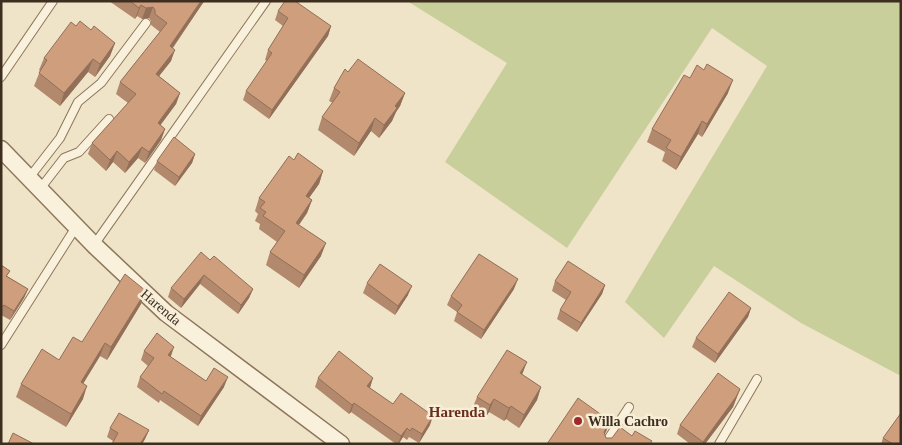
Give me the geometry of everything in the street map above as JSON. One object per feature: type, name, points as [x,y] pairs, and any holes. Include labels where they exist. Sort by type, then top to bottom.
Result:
[{"type":"street","name":"Harenda","points":[[1,149],[94,245],[166,313],[341,444]]},
{"type":"lane","points":[[1,76],[54,1]]},
{"type":"lane","points":[[94,245],[266,1]]},
{"type":"lane","points":[[34,184],[78,102],[101,83],[146,23]]},
{"type":"lane","points":[[34,184],[64,158],[80,152],[109,119]]},
{"type":"lane","points":[[1,345],[76,227]]},
{"type":"lane","points":[[719,444],[757,379]]},
{"type":"lane","points":[[605,444],[629,406]]},
{"type":"green space","points":[[407,1],[901,1],[901,376],[801,323],[714,266],[664,338],[625,302],[767,66],[712,28],[567,248],[445,162],[507,63]]},
{"type":"building","points":[[130,1],[201,1],[170,46],[175,50],[156,74],[180,93],[158,123],[165,129],[149,152],[142,147],[129,162],[117,151],[110,160],[92,143],[136,94],[120,82],[167,23],[155,14],[153,7],[146,8],[141,5],[139,8]]},
{"type":"building","points":[[285,1],[295,1],[331,26],[272,110],[246,91],[272,53],[268,50],[288,18],[278,11]]},
{"type":"building","points":[[80,21],[91,30],[94,26],[115,43],[100,64],[93,59],[64,93],[39,73],[47,60],[44,58],[71,22],[76,26]]},
{"type":"building","points":[[358,59],[405,93],[395,106],[397,108],[384,125],[375,118],[359,143],[322,117],[340,92],[334,88],[345,69],[348,72]]},
{"type":"building","points":[[707,64],[733,80],[707,124],[702,121],[681,157],[666,148],[671,140],[652,129],[684,75],[690,78],[697,65],[704,70]]},
{"type":"building","points":[[174,137],[195,154],[179,177],[157,161]]},
{"type":"building","points":[[298,153],[323,171],[306,196],[312,200],[296,223],[326,243],[304,275],[270,252],[285,231],[263,216],[266,212],[260,208],[265,202],[259,198],[289,156],[294,160]]},
{"type":"building","points":[[201,252],[210,260],[214,256],[253,289],[241,305],[204,275],[184,299],[171,288]]},
{"type":"building","points":[[479,254],[518,279],[484,330],[457,312],[462,305],[451,296]]},
{"type":"building","points":[[568,261],[605,285],[581,323],[560,310],[571,292],[555,281]]},
{"type":"building","points":[[380,264],[412,286],[398,306],[367,283]]},
{"type":"building","points":[[1,265],[10,271],[6,276],[28,289],[14,311],[4,305],[1,308]]},
{"type":"building","points":[[125,274],[146,291],[111,347],[105,343],[81,382],[87,386],[71,414],[21,384],[42,349],[59,360],[73,337],[82,342]]},
{"type":"building","points":[[729,292],[751,308],[718,354],[696,338]]},
{"type":"building","points":[[157,333],[174,347],[168,355],[206,381],[214,368],[228,377],[201,416],[164,391],[162,394],[140,377],[154,358],[144,351]]},
{"type":"building","points":[[507,350],[527,362],[520,373],[541,387],[524,415],[511,406],[509,408],[494,399],[490,405],[477,397]]},
{"type":"building","points":[[339,351],[373,378],[367,386],[393,404],[401,393],[433,416],[422,434],[412,428],[410,431],[407,428],[401,436],[354,403],[352,405],[318,378]]},
{"type":"building","points":[[718,373],[740,389],[703,442],[680,425]]},
{"type":"building","points":[[578,398],[610,421],[604,432],[606,438],[612,438],[620,427],[632,436],[635,431],[652,441],[650,444],[547,444]]},
{"type":"building","points":[[119,413],[149,430],[140,444],[112,444],[118,433],[110,428]]},
{"type":"building","points":[[901,413],[901,444],[893,444],[883,438]]},
{"type":"building","points":[[13,433],[34,444],[8,444]]},
{"type":"place","name":"Willa Cachro","points":[[578,421]]},
{"type":"district","name":"Harenda","points":[[457,412]]}]
